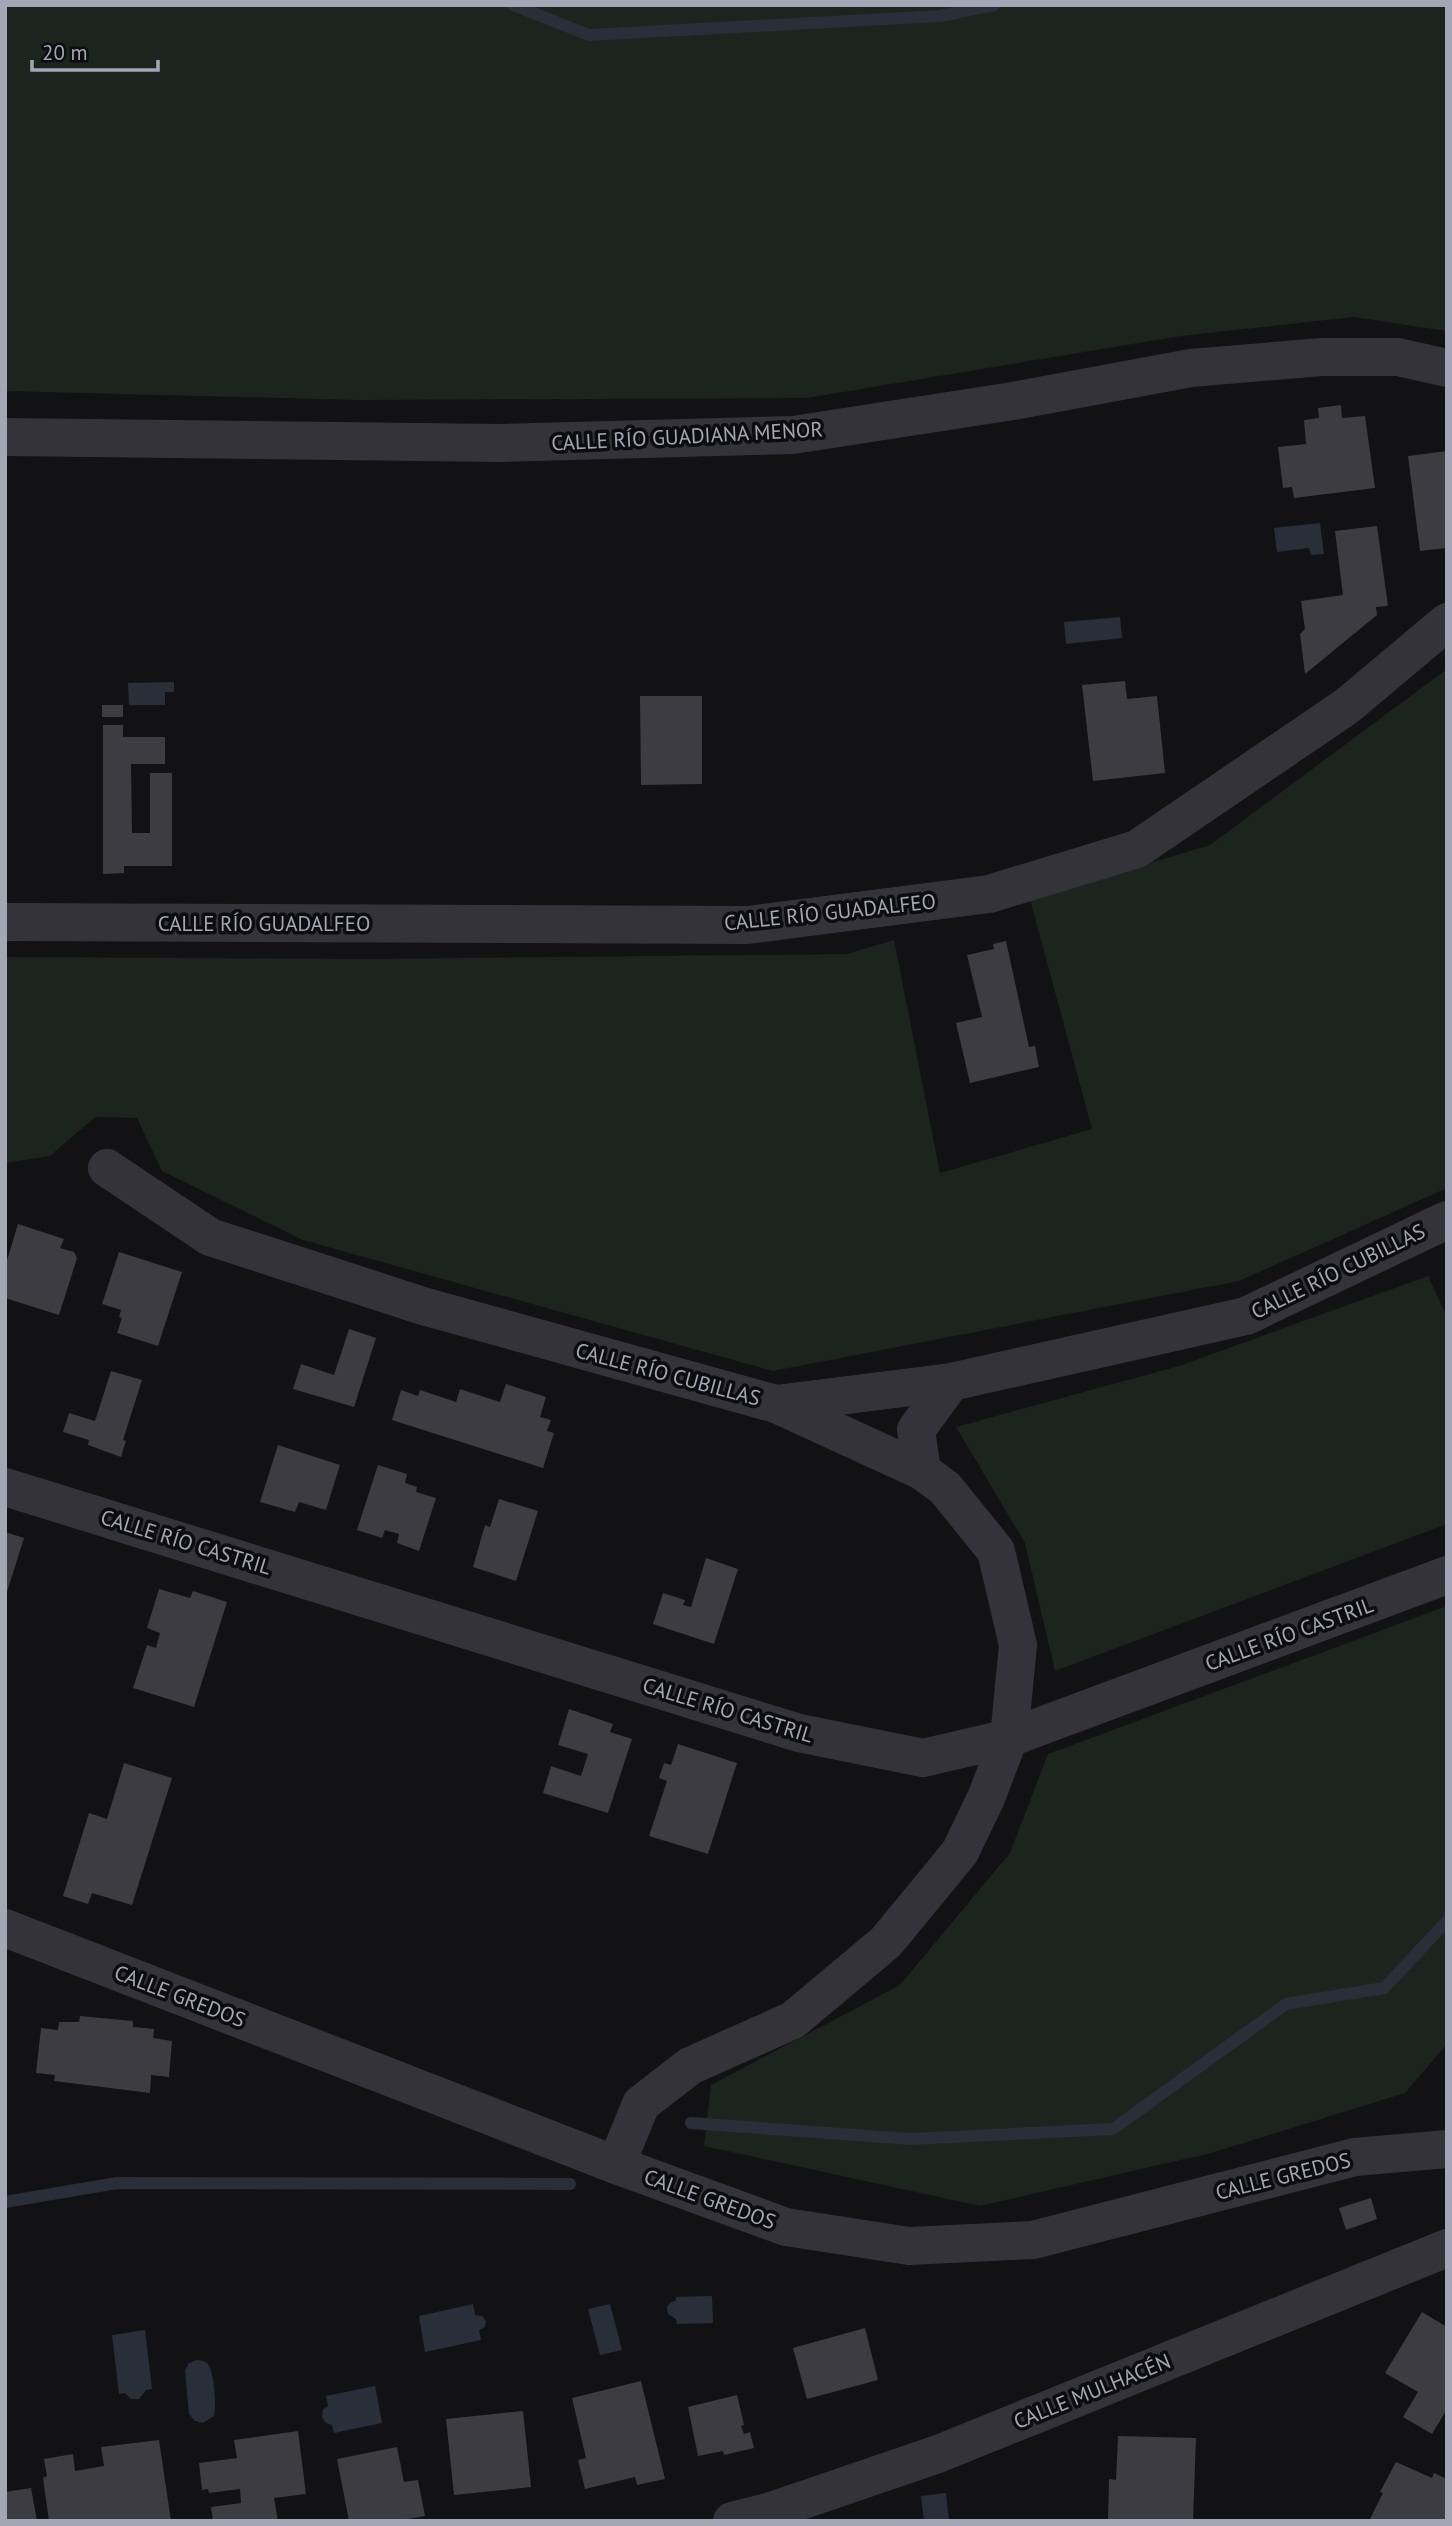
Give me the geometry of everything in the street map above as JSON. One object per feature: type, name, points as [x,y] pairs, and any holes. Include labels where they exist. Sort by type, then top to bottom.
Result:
[{"type":"street","name":"CALLE RÍO GUADIANA MENOR","points":[[5,437],[501,443],[793,435],[1013,401],[1191,368],[1322,357],[1398,357],[1447,368]]},
{"type":"street","name":"CALLE RÍO GUADALFEO","points":[[5,922],[748,925],[989,894],[1137,849],[1347,706],[1447,622]]},
{"type":"street","name":"CALLE RÍO CUBILLAS","points":[[107,1168],[210,1237],[423,1306],[776,1404],[951,1382],[1246,1316],[1447,1220]]},
{"type":"street","points":[[922,1471],[916,1430],[951,1382]]},
{"type":"street","points":[[616,2165],[641,2104],[690,2066],[793,2020],[886,1941],[960,1852],[986,1798],[1009,1738],[1018,1645],[996,1551],[945,1488],[922,1471],[776,1404]]},
{"type":"street","name":"CALLE RÍO CASTRIL","points":[[5,1487],[799,1734],[923,1758],[1009,1738],[1447,1575]]},
{"type":"street","name":"CALLE GREDOS","points":[[5,1928],[616,2165],[786,2227],[909,2246],[1033,2240],[1355,2157],[1447,2149]]},
{"type":"street","name":"CALLE MULHACÉN","points":[[732,2521],[769,2516],[938,2454],[1447,2248]]},
{"type":"shaded area","points":[[5,5],[1447,5],[1447,331],[1354,317],[1181,336],[807,398],[358,400],[5,391]]},
{"type":"shaded area","points":[[1320,523],[1324,554],[1311,555],[1309,548],[1277,552],[1274,528]]},
{"type":"shaded area","points":[[1120,617],[1122,638],[1066,644],[1064,622]]},
{"type":"shaded area","points":[[1447,669],[1447,1188],[1239,1281],[773,1371],[303,1240],[162,1171],[137,1118],[95,1117],[50,1156],[5,1163],[5,957],[370,959],[847,954],[894,940],[940,1173],[1092,1129],[1030,899],[1210,845]]},
{"type":"shaded area","points":[[174,682],[174,692],[165,692],[165,705],[129,705],[128,683]]},
{"type":"shaded area","points":[[1428,1276],[1447,1317],[1447,1524],[1055,1671],[1025,1543],[956,1427],[1179,1366]]},
{"type":"shaded area","points":[[1447,1606],[1447,2044],[1405,2093],[1211,2153],[980,2206],[704,2146],[711,2085],[900,1985],[1010,1853],[1048,1754]]},
{"type":"shaded area","points":[[712,2296],[713,2323],[677,2324],[676,2319],[668,2314],[667,2307],[676,2301],[676,2297]]},
{"type":"shaded area","points":[[473,2304],[475,2315],[482,2316],[486,2321],[485,2327],[479,2330],[481,2340],[425,2352],[419,2316]]},
{"type":"shaded area","points":[[610,2304],[622,2350],[600,2355],[588,2309]]},
{"type":"shaded area","points":[[145,2330],[152,2389],[146,2390],[139,2399],[131,2399],[125,2393],[119,2394],[112,2335]]},
{"type":"shaded area","points":[[197,2360],[208,2364],[214,2390],[214,2416],[203,2423],[195,2421],[189,2414],[185,2370],[189,2363]]},
{"type":"shaded area","points":[[375,2386],[382,2423],[334,2433],[332,2425],[326,2423],[322,2417],[323,2410],[328,2406],[326,2396]]},
{"type":"shaded area","points":[[946,2493],[949,2521],[924,2521],[921,2496]]},
{"type":"building","points":[[1341,405],[1342,418],[1365,416],[1375,488],[1294,498],[1292,487],[1283,488],[1278,447],[1306,444],[1304,420],[1319,418],[1318,408]]},
{"type":"building","points":[[1447,451],[1447,548],[1420,551],[1408,456]]},
{"type":"building","points":[[1377,526],[1388,606],[1376,607],[1377,615],[1305,674],[1300,634],[1305,629],[1301,601],[1343,595],[1335,531]]},
{"type":"building","points":[[1125,681],[1127,699],[1157,696],[1165,773],[1093,781],[1082,685]]},
{"type":"building","points":[[640,696],[702,696],[702,784],[641,785]]},
{"type":"building","points":[[102,705],[123,705],[123,717],[102,717]]},
{"type":"building","points":[[103,725],[123,725],[123,737],[165,737],[165,764],[131,764],[132,833],[150,833],[150,773],[172,773],[172,866],[124,866],[124,873],[103,874]]},
{"type":"building","points":[[1006,941],[1029,1047],[1035,1046],[1039,1067],[970,1083],[956,1023],[982,1017],[967,955],[994,949],[993,944]]},
{"type":"building","points":[[18,1224],[64,1239],[60,1248],[74,1252],[77,1258],[59,1315],[5,1298],[5,1267]]},
{"type":"building","points":[[119,1252],[182,1272],[158,1346],[117,1333],[122,1318],[119,1317],[121,1310],[102,1304]]},
{"type":"building","points":[[349,1329],[376,1338],[354,1407],[293,1389],[301,1364],[334,1375]]},
{"type":"building","points":[[111,1371],[142,1380],[123,1440],[126,1441],[121,1457],[88,1445],[89,1440],[63,1432],[69,1413],[95,1421]]},
{"type":"building","points":[[506,1384],[546,1397],[540,1417],[551,1420],[547,1431],[554,1433],[543,1468],[392,1420],[401,1390],[418,1396],[420,1390],[456,1402],[460,1389],[500,1402]]},
{"type":"building","points":[[278,1445],[340,1465],[326,1510],[299,1502],[295,1512],[260,1502]]},
{"type":"building","points":[[378,1465],[407,1474],[405,1483],[417,1487],[416,1492],[436,1498],[419,1551],[397,1543],[399,1534],[385,1530],[382,1538],[357,1530]]},
{"type":"building","points":[[499,1499],[538,1511],[516,1581],[473,1567],[485,1525],[490,1527]]},
{"type":"building","points":[[5,1532],[24,1538],[6,1595],[5,1595]]},
{"type":"building","points":[[706,1558],[738,1569],[714,1644],[653,1624],[663,1593],[685,1600],[683,1605],[691,1607]]},
{"type":"building","points":[[159,1589],[190,1598],[193,1591],[227,1602],[194,1707],[133,1688],[147,1645],[156,1648],[160,1633],[147,1628]]},
{"type":"building","points":[[569,1709],[613,1724],[610,1732],[632,1739],[608,1813],[543,1793],[551,1766],[581,1776],[588,1754],[558,1745]]},
{"type":"building","points":[[678,1744],[737,1763],[708,1854],[649,1836],[667,1781],[659,1778],[664,1763],[671,1765]]},
{"type":"building","points":[[124,1763],[172,1778],[132,1905],[92,1893],[88,1904],[63,1896],[89,1813],[107,1819]]},
{"type":"building","points":[[80,2016],[133,2021],[133,2027],[154,2029],[153,2038],[172,2041],[169,2077],[151,2075],[150,2093],[54,2081],[55,2075],[36,2073],[41,2028],[58,2030],[59,2022],[79,2022]]},
{"type":"building","points":[[1371,2198],[1377,2219],[1346,2230],[1339,2208]]},
{"type":"building","points":[[1422,2312],[1447,2327],[1447,2409],[1432,2434],[1403,2417],[1418,2392],[1385,2373]]},
{"type":"building","points":[[865,2328],[878,2380],[807,2399],[793,2348]]},
{"type":"building","points":[[641,2381],[665,2479],[637,2485],[635,2477],[585,2489],[578,2460],[586,2458],[572,2398]]},
{"type":"building","points":[[737,2395],[744,2425],[741,2426],[744,2434],[750,2432],[754,2448],[724,2455],[723,2451],[698,2456],[688,2407]]},
{"type":"building","points":[[523,2411],[531,2487],[454,2495],[446,2419]]},
{"type":"building","points":[[298,2431],[306,2494],[274,2498],[278,2521],[213,2521],[211,2507],[241,2503],[240,2489],[209,2493],[208,2489],[202,2490],[199,2463],[237,2458],[234,2440]]},
{"type":"building","points":[[1118,2436],[1196,2438],[1193,2521],[1108,2521],[1109,2479],[1116,2480]]},
{"type":"building","points":[[159,2440],[171,2521],[49,2521],[43,2478],[47,2476],[44,2459],[73,2454],[75,2471],[104,2466],[101,2447]]},
{"type":"building","points":[[397,2447],[404,2482],[418,2480],[425,2516],[407,2519],[408,2521],[349,2521],[337,2459]]},
{"type":"building","points":[[1396,2462],[1432,2478],[1434,2473],[1447,2479],[1447,2521],[1369,2521]]},
{"type":"building","points":[[31,2488],[37,2521],[5,2521],[5,2492]]},
{"type":"waterway","points":[[513,5],[589,35],[940,16],[994,5]]},
{"type":"waterway","points":[[691,2123],[911,2139],[1113,2129],[1286,2004],[1384,1988],[1447,1921]]},
{"type":"waterway","points":[[5,2202],[117,2183],[570,2184]]}]
